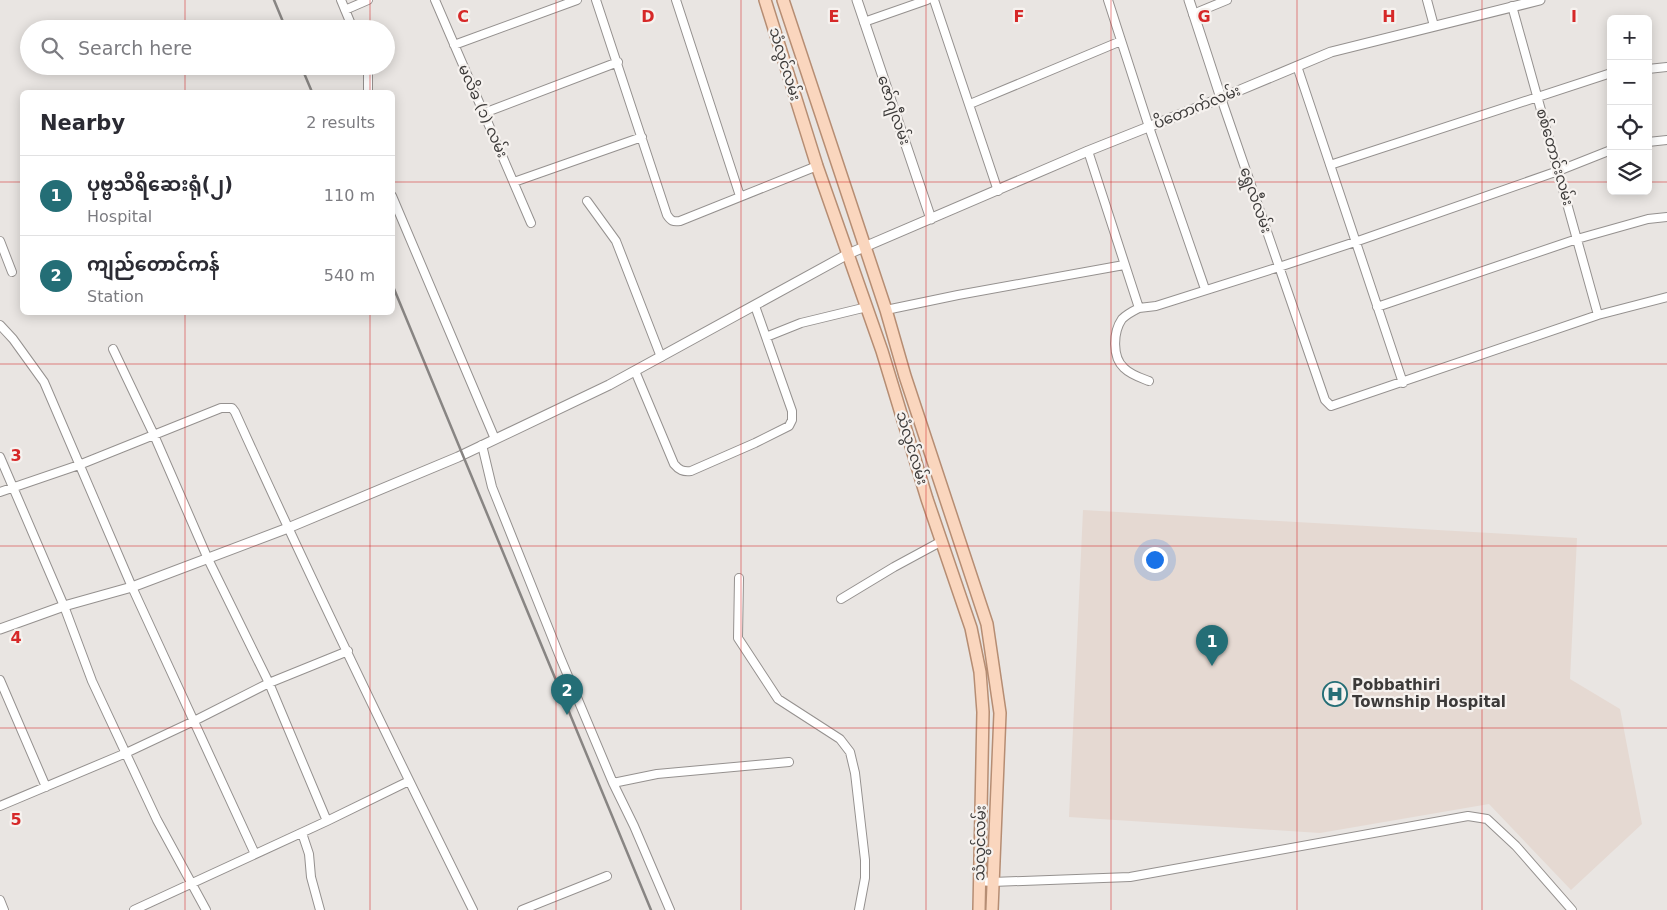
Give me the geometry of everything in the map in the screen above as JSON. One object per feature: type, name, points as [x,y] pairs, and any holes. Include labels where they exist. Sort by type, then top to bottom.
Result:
[{"type":"main road","name":"သံလွင်လမ်း","points":[[765,0],[817,166],[867,307],[971,628],[980,672],[983,712],[978,910]]},
{"type":"main road","name":"သံလွင်လမ်း","points":[[783,0],[886,310],[905,376],[987,624],[1000,713],[992,910]]},
{"type":"street","points":[[340,0],[349,20]]},
{"type":"street","points":[[345,10],[368,0]]},
{"type":"street","name":"မလိခ (၁) လမ်း","points":[[435,0],[531,223]]},
{"type":"street","points":[[454,45],[577,0]]},
{"type":"street","points":[[596,0],[667,215],[674,222],[817,166]]},
{"type":"street","points":[[676,0],[740,196]]},
{"type":"street","name":"ဇော်ဂျီလမ်း","points":[[857,0],[931,219]]},
{"type":"street","points":[[864,22],[928,0]]},
{"type":"street","points":[[934,0],[998,191]]},
{"type":"street","points":[[1108,0],[1149,127],[1205,289]]},
{"type":"street","name":"ရွှေလီလမ်း","points":[[1189,0],[1325,400],[1328,404],[1336,406],[1403,383]]},
{"type":"street","points":[[1193,14],[1227,0]]},
{"type":"street","points":[[1427,0],[1434,26]]},
{"type":"street","name":"ပိတောက်လမ်း","points":[[0,629],[64,606],[132,588],[288,528],[458,457],[609,385],[848,254],[1088,151],[1331,52],[1434,26],[1512,3],[1540,0]]},
{"type":"street","name":"စစ်တောင်းလမ်း","points":[[1512,3],[1598,315]]},
{"type":"street","points":[[970,104],[1121,41]]},
{"type":"street","points":[[484,113],[618,62]]},
{"type":"street","points":[[1297,66],[1403,383],[1598,315],[1667,297]]},
{"type":"street","points":[[1652,68],[1667,66]]},
{"type":"street","points":[[368,75],[368,90]]},
{"type":"street","points":[[1330,165],[1607,75]]},
{"type":"street","points":[[514,182],[572,160],[642,137]]},
{"type":"street","points":[[1652,142],[1667,140]]},
{"type":"street","points":[[1088,151],[1139,308]]},
{"type":"street","points":[[1149,381],[1134,375],[1124,368],[1119,362],[1116,352],[1115,337],[1118,327],[1124,318],[1139,308],[1156,306],[1355,242],[1558,171],[1607,152]]},
{"type":"street","points":[[587,201],[616,241],[661,357]]},
{"type":"street","points":[[395,203],[495,439]]},
{"type":"street","points":[[1377,307],[1578,240],[1648,219],[1667,217]]},
{"type":"street","points":[[0,241],[12,272]]},
{"type":"street","points":[[886,310],[1124,265]]},
{"type":"street","points":[[635,371],[674,464],[684,472],[691,471],[754,444],[789,426],[792,420],[792,411],[755,306]]},
{"type":"street","points":[[766,337],[801,323],[867,307]]},
{"type":"street","points":[[0,325],[13,339],[44,382],[132,588],[255,854]]},
{"type":"street","points":[[113,349],[154,435],[208,558],[269,683],[327,821]]},
{"type":"street","points":[[0,492],[79,465],[221,408],[232,408],[409,781],[473,910]]},
{"type":"street","points":[[482,445],[492,487],[560,657],[613,783],[634,826],[670,910]]},
{"type":"street","points":[[0,456],[64,606],[92,682],[157,820],[206,910]]},
{"type":"street","points":[[841,599],[942,541]]},
{"type":"street","points":[[739,578],[738,638],[778,699],[840,739],[850,752],[855,774],[865,860],[865,878],[859,910]]},
{"type":"street","points":[[0,806],[126,753],[269,683],[348,650]]},
{"type":"street","points":[[0,680],[46,787]]},
{"type":"street","points":[[613,783],[657,774],[789,762]]},
{"type":"street","points":[[134,910],[302,833],[409,781]]},
{"type":"street","points":[[979,881],[1130,877],[1468,816],[1487,819],[1516,846],[1572,910]]},
{"type":"street","points":[[302,833],[309,854],[311,877],[320,910]]},
{"type":"street","points":[[522,910],[607,876]]},
{"type":"street","points":[[0,900],[4,910]]},
{"type":"shaded area","name":"Pobbathiri Township Hospital","points":[[1083,510],[1577,538],[1570,679],[1620,709],[1642,824],[1571,890],[1489,804],[1320,833],[1069,817]]},
{"type":"railway","points":[[274,0],[282,20]]},
{"type":"railway","points":[[305,75],[311,90]]},
{"type":"railway","points":[[395,291],[651,910]]},
{"type":"place","name":"ပုဗ္ဗသီရိဆေးရုံ(၂)","points":[[1212,666]]},
{"type":"place","name":"Pobbathiri Township Hospital","points":[[1335,694]]},
{"type":"place","name":"ကျည်တောင်ကန်","points":[[567,715]]}]
